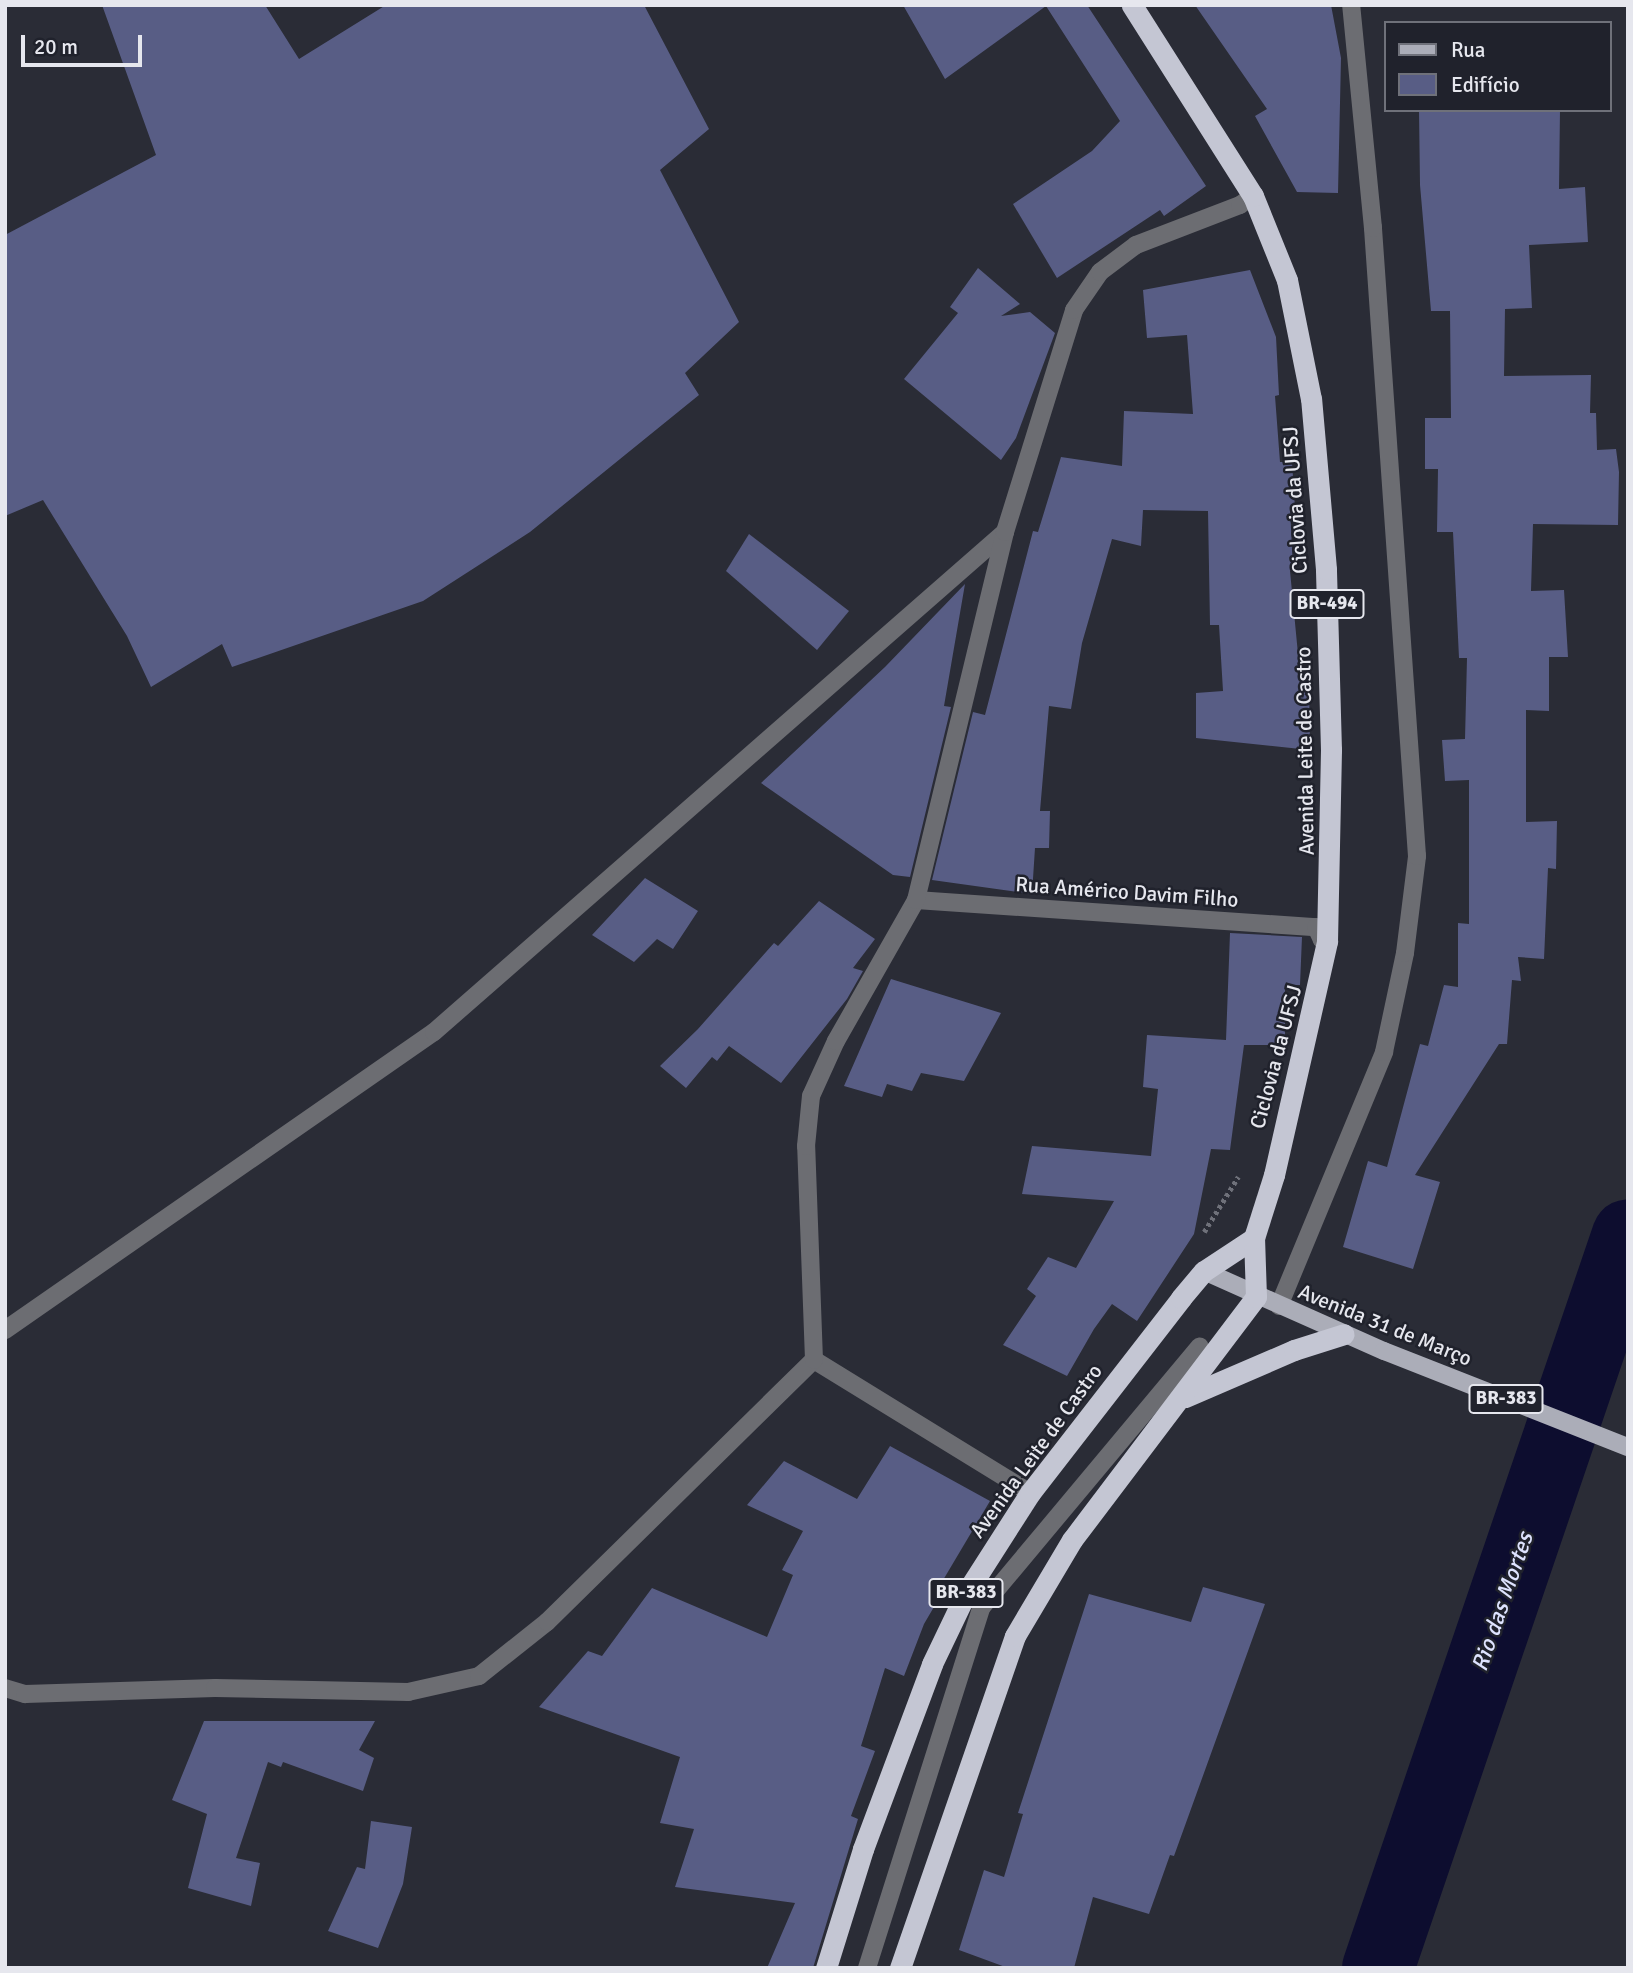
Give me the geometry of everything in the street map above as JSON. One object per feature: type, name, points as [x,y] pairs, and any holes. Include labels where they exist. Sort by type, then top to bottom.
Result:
[{"type":"highway","name":"Avenida Leite de Castro","points":[[1132,5],[1253,196],[1287,280],[1311,399],[1326,569],[1331,736],[1331,856],[1327,941],[1274,1175],[1254,1238],[1256,1297]]},
{"type":"highway","name":"Avenida Leite de Castro","points":[[825,1968],[863,1849],[932,1664],[966,1593],[1030,1493],[1204,1271],[1254,1238]]},
{"type":"highway","name":"BR-383","points":[[900,1968],[1015,1636],[1072,1540],[1183,1398],[1256,1297]]},
{"type":"highway","points":[[1183,1398],[1284,1354],[1344,1334]]},
{"type":"main road","name":"Avenida 31 de Março","points":[[1204,1271],[1256,1297],[1384,1351],[1628,1447]]},
{"type":"street","points":[[1279,1306],[1384,1052],[1405,953],[1416,856],[1373,228],[1351,5]]},
{"type":"street","points":[[5,1688],[25,1694],[215,1688],[408,1692],[479,1676],[547,1622],[814,1360],[806,1146],[811,1096],[836,1041],[916,900],[1005,532],[1073,310],[1101,272],[1136,245],[1240,205],[1253,196]]},
{"type":"street","points":[[5,1330],[434,1032],[1005,532]]},
{"type":"street","name":"Rua Américo Davim Filho","points":[[916,900],[1316,927],[1322,940],[1327,941]]},
{"type":"street","points":[[867,1968],[981,1608],[1200,1346]]},
{"type":"street","points":[[814,1360],[1030,1493]]},
{"type":"building","points":[[102,5],[265,5],[299,59],[386,5],[644,5],[709,129],[660,170],[739,322],[685,373],[699,395],[530,532],[423,601],[232,667],[222,644],[151,687],[127,636],[43,500],[5,516],[5,235],[156,155]]},
{"type":"building","points":[[903,5],[1087,5],[1206,186],[1164,216],[1160,210],[1057,278],[1013,204],[1092,151],[1120,121],[1046,6],[945,79]]},
{"type":"building","points":[[1195,5],[1331,5],[1341,58],[1338,193],[1297,192],[1255,116],[1267,109]]},
{"type":"building","points":[[1419,112],[1560,112],[1559,189],[1585,187],[1588,242],[1529,245],[1532,308],[1505,309],[1504,376],[1591,375],[1590,413],[1596,413],[1597,450],[1616,449],[1619,472],[1618,525],[1533,524],[1531,591],[1564,590],[1568,657],[1549,657],[1549,711],[1526,710],[1526,822],[1557,821],[1556,869],[1548,868],[1544,959],[1518,957],[1521,981],[1512,980],[1507,1044],[1499,1044],[1415,1175],[1440,1182],[1413,1269],[1343,1247],[1368,1161],[1387,1167],[1420,1044],[1428,1046],[1444,985],[1458,987],[1458,923],[1469,924],[1469,780],[1445,781],[1442,740],[1465,739],[1467,658],[1459,658],[1453,532],[1437,532],[1438,469],[1425,469],[1425,418],[1451,418],[1450,311],[1431,311],[1420,185]]},
{"type":"building","points":[[978,268],[1020,304],[1001,316],[1030,312],[1055,333],[1016,438],[1001,460],[904,379],[958,313],[950,307]]},
{"type":"building","points":[[1250,270],[1276,337],[1279,395],[1275,396],[1280,462],[1292,462],[1295,508],[1290,508],[1293,570],[1290,571],[1301,685],[1309,685],[1310,750],[1196,738],[1196,693],[1223,691],[1219,625],[1210,625],[1208,511],[1143,510],[1141,546],[1112,539],[1082,643],[1071,709],[1049,706],[1040,811],[1050,811],[1049,848],[1035,848],[1032,894],[932,880],[973,712],[985,715],[1033,531],[1038,532],[1061,457],[1122,466],[1124,411],[1193,414],[1187,335],[1147,338],[1143,290]]},
{"type":"building","points":[[749,534],[849,611],[817,650],[726,571]]},
{"type":"building","points":[[965,584],[944,706],[951,707],[910,877],[893,875],[761,783],[885,667]]},
{"type":"building","points":[[645,878],[698,911],[673,949],[657,939],[634,962],[592,935]]},
{"type":"building","points":[[819,901],[875,939],[853,968],[863,971],[847,999],[781,1083],[729,1046],[717,1061],[712,1057],[686,1088],[660,1066],[698,1029],[774,943],[778,946]]},
{"type":"building","points":[[1230,933],[1302,937],[1300,985],[1285,985],[1285,1045],[1244,1045],[1230,1150],[1211,1149],[1194,1234],[1137,1321],[1112,1304],[1067,1376],[1003,1345],[1036,1296],[1027,1289],[1048,1257],[1076,1268],[1114,1201],[1022,1194],[1032,1146],[1151,1156],[1158,1089],[1143,1087],[1147,1035],[1226,1040]]},
{"type":"building","points":[[891,979],[1001,1013],[964,1081],[921,1073],[912,1091],[887,1084],[882,1097],[844,1086]]},
{"type":"building","points":[[890,1446],[990,1501],[933,1597],[938,1600],[924,1624],[904,1676],[885,1668],[861,1746],[875,1751],[851,1816],[858,1819],[813,1968],[767,1968],[795,1903],[675,1887],[694,1829],[660,1823],[680,1757],[539,1707],[588,1651],[602,1656],[652,1588],[767,1637],[793,1575],[782,1570],[803,1531],[747,1505],[784,1461],[857,1499]]},
{"type":"building","points":[[1203,1587],[1265,1604],[1174,1856],[1170,1855],[1149,1914],[1093,1897],[1074,1968],[1008,1968],[959,1950],[984,1870],[1004,1877],[1023,1814],[1018,1813],[1089,1594],[1191,1622]]},
{"type":"building","points":[[204,1721],[375,1721],[359,1750],[374,1758],[363,1791],[283,1762],[281,1767],[268,1762],[236,1858],[260,1863],[251,1906],[188,1888],[207,1814],[172,1800]]},
{"type":"building","points":[[371,1821],[412,1827],[403,1884],[378,1948],[328,1931],[357,1867],[365,1869]]},
{"type":"waterway","name":"Rio das Mortes","points":[[1378,1968],[1628,1235]]}]
